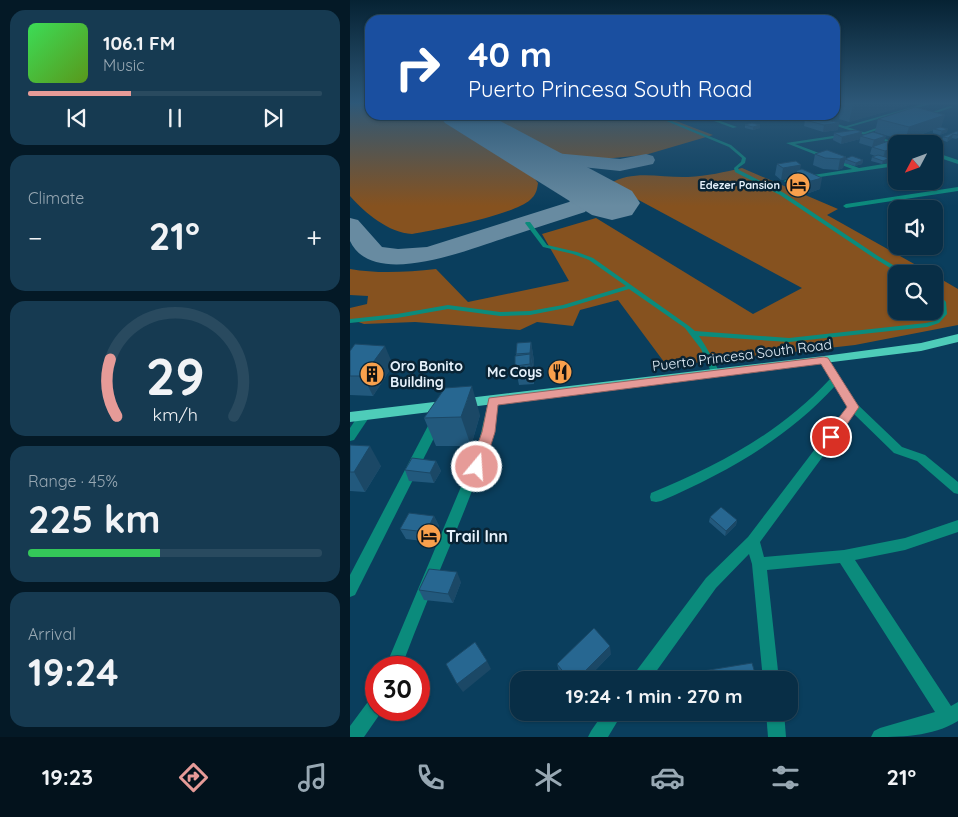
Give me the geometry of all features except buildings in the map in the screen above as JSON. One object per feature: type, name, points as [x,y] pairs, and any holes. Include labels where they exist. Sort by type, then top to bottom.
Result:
[{"type":"main road","name":"Puerto Princesa South Road","points":[[350,417],[493,402],[824,360],[921,347],[958,338]]},
{"type":"street","points":[[833,136],[789,143],[859,170]]},
{"type":"street","points":[[876,136],[888,140]]},
{"type":"street","points":[[943,157],[958,162]]},
{"type":"street","points":[[787,180],[888,165]]},
{"type":"street","points":[[846,206],[958,189]]},
{"type":"street","points":[[824,360],[853,407],[898,450],[905,455],[915,455],[923,459],[958,489]]},
{"type":"street","points":[[656,497],[696,481],[756,448],[804,412],[835,380]]},
{"type":"street","points":[[397,656],[412,617],[477,467],[488,432],[493,402]]},
{"type":"street","points":[[350,590],[444,407]]},
{"type":"street","points":[[647,671],[711,583],[753,541],[853,407]]},
{"type":"street","points":[[350,437],[364,416]]},
{"type":"street","points":[[759,564],[844,556],[905,544],[958,526]]},
{"type":"street","points":[[753,541],[759,564],[770,671]]},
{"type":"street","points":[[844,556],[953,714],[880,737]]},
{"type":"street","points":[[354,737],[365,721]]},
{"type":"street","points":[[596,737],[608,721]]},
{"type":"street","points":[[776,721],[777,737]]},
{"type":"lane","points":[[706,136],[730,146],[744,158],[743,163],[736,168],[737,171],[782,194],[890,265]]},
{"type":"lane","points":[[528,223],[545,246],[583,256],[600,264],[693,333],[712,362],[716,374]]},
{"type":"lane","points":[[350,320],[397,316],[448,307],[500,314],[530,313],[564,307],[630,286]]},
{"type":"lane","points":[[943,302],[943,315]]},
{"type":"lane","points":[[693,333],[789,340],[927,325],[939,320]]},
{"type":"shaded area","points":[[350,136],[469,136],[532,175],[538,183],[535,194],[521,206],[492,216],[412,234],[403,233],[386,226],[370,215],[350,196]]},
{"type":"shaded area","points":[[525,136],[708,136],[645,155],[592,160],[559,155]]},
{"type":"shaded area","points":[[742,168],[838,209],[827,215],[888,249],[888,255],[898,255],[916,265],[888,265],[888,320],[943,320],[943,280],[958,289],[958,325],[855,345],[667,366],[618,300],[580,310],[573,326],[537,322],[520,330],[415,322],[364,324],[350,319],[350,308],[367,304],[368,296],[350,295],[350,269],[393,272],[436,269],[468,302],[569,281],[542,234],[596,218],[753,314],[802,288],[609,184],[618,179],[637,175],[688,177]]},
{"type":"taxiway","points":[[532,157],[620,165],[646,160]]},
{"type":"taxiway","points":[[350,225],[373,252],[398,257],[430,254],[577,207],[587,196],[580,185]]},
{"type":"runway","points":[[496,136],[612,203]]},
{"type":"place","name":"Edezer Pansion","points":[[798,185]]},
{"type":"place","name":"Mc Coys","points":[[560,372]]},
{"type":"place","name":"Oro Bonito Building","points":[[372,374]]},
{"type":"place","name":"Trail Inn","points":[[429,536]]},
{"type":"route","points":[[477,467],[488,432],[493,402],[824,360],[853,407],[831,437]]}]
